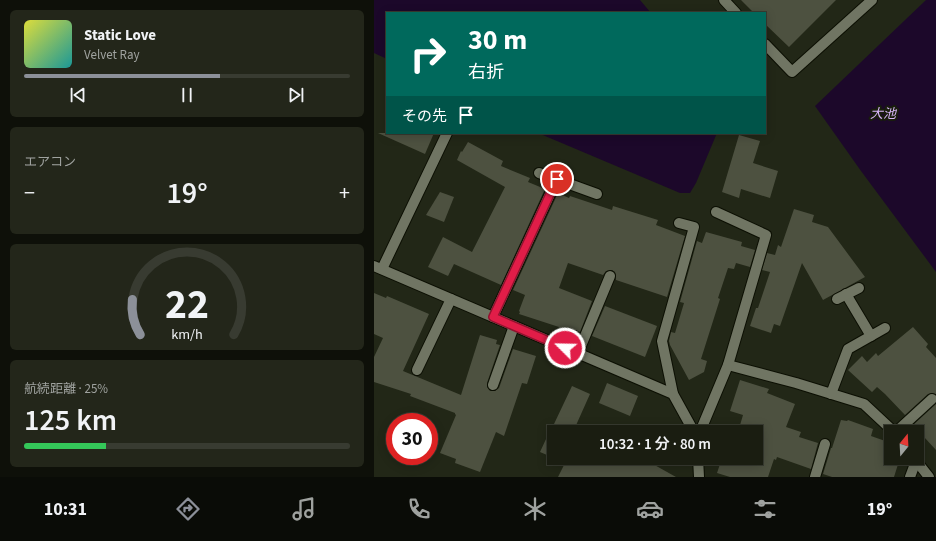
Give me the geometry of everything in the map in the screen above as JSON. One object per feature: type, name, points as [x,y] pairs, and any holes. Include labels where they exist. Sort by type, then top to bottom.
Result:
[{"type":"street","points":[[724,0],[735,12]]},
{"type":"street","points":[[766,45],[792,72],[871,0]]},
{"type":"street","points":[[446,134],[378,268],[673,394]]},
{"type":"street","points":[[539,173],[598,194]]},
{"type":"street","points":[[493,317],[557,179]]},
{"type":"street","points":[[703,425],[728,365],[766,235],[716,212]]},
{"type":"street","points":[[679,223],[694,227],[662,341],[673,394],[690,425]]},
{"type":"street","points":[[578,353],[610,276]]},
{"type":"street","points":[[858,288],[841,297],[871,336]]},
{"type":"street","points":[[417,370],[451,299]]},
{"type":"street","points":[[493,385],[514,326]]},
{"type":"street","points":[[831,394],[848,349],[885,328]]},
{"type":"street","points":[[728,365],[796,383],[864,404],[887,425]]},
{"type":"street","points":[[903,425],[932,399]]},
{"type":"street","points":[[815,477],[825,444]]},
{"type":"street","points":[[698,465],[699,477]]},
{"type":"street","points":[[910,477],[913,465]]},
{"type":"street","points":[[920,465],[929,477]]},
{"type":"water","points":[[374,0],[640,0],[650,12],[386,12],[386,59],[374,53]]},
{"type":"water","name":"大池","points":[[926,0],[936,0],[936,272],[815,106]]},
{"type":"water","points":[[540,134],[717,134],[696,183],[690,193],[680,193]]},
{"type":"building","points":[[741,0],[836,0],[789,47],[766,25],[766,12],[753,12]]},
{"type":"building","points":[[378,133],[434,134],[425,154]]},
{"type":"building","points":[[739,135],[760,141],[753,163],[778,171],[770,198],[741,189],[739,198],[722,192]]},
{"type":"building","points":[[468,142],[503,161],[501,166],[530,178],[528,182],[545,189],[501,285],[454,264],[448,276],[428,267],[443,237],[472,252],[505,187],[457,160],[461,151],[462,152]]},
{"type":"building","points":[[440,192],[454,197],[444,222],[426,215]]},
{"type":"building","points":[[558,193],[569,198],[570,196],[612,210],[613,206],[658,220],[656,225],[685,236],[667,297],[616,280],[615,272],[612,270],[606,271],[603,275],[568,263],[559,288],[592,301],[580,332],[576,330],[574,337],[557,331],[559,327],[519,314],[525,295],[513,290]]},
{"type":"building","points":[[794,209],[814,215],[812,222],[828,227],[865,277],[823,300],[802,263],[780,326],[774,324],[771,333],[750,326],[756,308],[758,308],[770,272],[762,270],[767,253],[775,255],[778,245],[781,247]]},
{"type":"building","points":[[706,232],[742,242],[741,246],[755,250],[750,267],[736,263],[734,269],[728,268],[701,359],[707,361],[704,372],[689,380],[669,341],[671,332],[675,333],[684,303],[680,302],[697,241],[702,243]]},
{"type":"building","points":[[374,293],[386,298],[387,296],[429,314],[403,371],[461,395],[480,335],[497,340],[496,344],[500,345],[487,383],[487,387],[490,391],[495,391],[499,388],[513,349],[536,356],[527,384],[522,383],[504,436],[496,432],[480,472],[455,463],[456,459],[440,453],[456,415],[455,413],[410,396],[411,394],[374,382],[374,357],[383,338],[374,334]]},
{"type":"building","points":[[605,306],[657,326],[645,357],[592,336]]},
{"type":"building","points":[[913,327],[928,344],[926,347],[936,358],[936,394],[928,394],[905,415],[877,387],[872,392],[848,370],[862,356],[867,362],[876,353],[878,356]]},
{"type":"building","points":[[740,380],[769,389],[767,393],[795,404],[786,427],[801,432],[799,437],[818,443],[811,469],[777,457],[776,460],[774,459],[768,477],[730,477],[717,473],[720,465],[763,465],[763,425],[740,425],[743,415],[730,411]]},
{"type":"building","points":[[607,383],[638,396],[630,416],[599,403]]},
{"type":"building","points":[[572,386],[590,394],[576,425],[553,425]]},
{"type":"building","points":[[936,404],[936,450],[924,437],[924,425],[913,425]]},
{"type":"building","points":[[841,420],[848,420],[873,429],[871,436],[884,441],[884,465],[898,465],[894,477],[832,477],[823,474]]},
{"type":"building","points":[[547,437],[547,455],[540,452]]},
{"type":"building","points":[[564,465],[655,465],[676,477],[558,477]]},
{"type":"route","points":[[557,179],[493,317],[565,348]]}]
